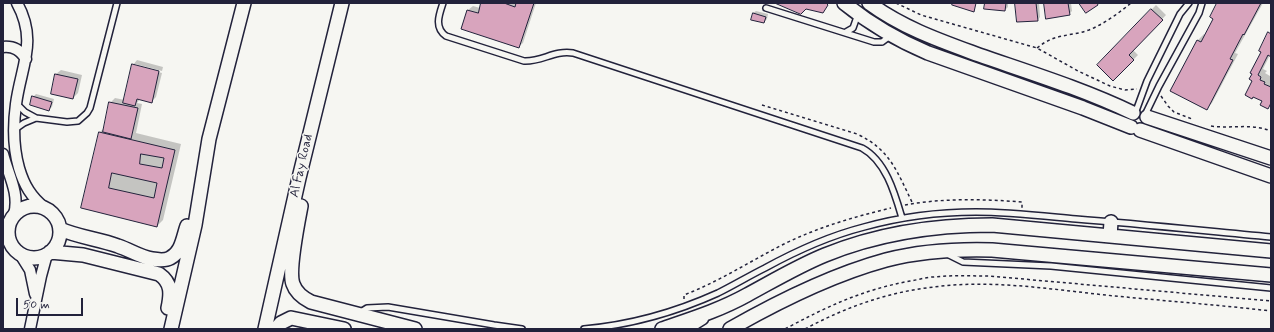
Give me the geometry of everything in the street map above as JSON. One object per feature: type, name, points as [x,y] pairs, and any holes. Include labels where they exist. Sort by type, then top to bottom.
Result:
[{"type":"street","points":[[17,3],[22,13],[27,32],[26,59],[16,104],[14,130],[18,163],[26,187],[34,199],[55,217],[60,229],[58,242],[49,253],[41,276],[30,329]]},
{"type":"street","points":[[171,329],[190,247],[211,132],[244,3]]},
{"type":"street","name":"Al Fay Road","points":[[265,329],[299,178],[342,3]]},
{"type":"street","points":[[844,3],[858,14],[891,35],[928,53],[1075,105],[1135,129],[1241,167],[1271,176]]},
{"type":"street","points":[[869,3],[895,20],[934,39],[1096,96],[1140,114],[1271,158]]},
{"type":"street","points":[[3,47],[17,49],[23,53],[26,59]]},
{"type":"street","points":[[1135,129],[1146,127],[1147,124],[1140,114]]},
{"type":"street","points":[[3,154],[8,173],[16,193],[17,204],[9,219],[9,240],[12,248],[27,263],[32,277],[36,304]]},
{"type":"street","points":[[299,178],[301,204],[292,272],[293,285],[300,295],[311,302],[415,329]]},
{"type":"street","points":[[60,229],[119,246],[145,257],[163,260],[171,258],[179,250],[190,219],[198,203]]},
{"type":"street","points":[[9,219],[21,209],[28,206],[45,208]]},
{"type":"street","points":[[687,329],[718,309],[825,255],[879,237],[935,227],[992,225],[1021,221],[1110,236],[1271,251]]},
{"type":"street","points":[[1110,236],[1111,222]]},
{"type":"street","points":[[12,248],[34,257],[49,253],[68,253],[155,272],[162,276],[168,283],[171,293],[163,329]]},
{"type":"street","points":[[730,329],[817,284],[887,260],[922,253],[968,250],[1000,250],[1271,275]]},
{"type":"street","points":[[662,329],[718,309]]},
{"type":"street","points":[[276,329],[281,323],[291,318],[344,329]]},
{"type":"lane","points":[[16,104],[25,112],[36,118],[73,122],[78,121],[88,113],[117,3]]},
{"type":"lane","points":[[443,3],[438,17],[438,25],[446,36],[524,61],[537,60],[561,52],[574,53],[862,148],[872,155],[883,171],[894,194],[902,218]]},
{"type":"lane","points":[[1140,114],[1144,89],[1180,14],[1189,3]]},
{"type":"lane","points":[[1140,114],[1155,92],[1196,18],[1202,3]]},
{"type":"lane","points":[[766,8],[878,43],[885,41],[891,35]]},
{"type":"lane","points":[[845,32],[853,28],[858,14]]},
{"type":"lane","points":[[14,130],[24,123],[36,118]]},
{"type":"lane","points":[[584,329],[629,323],[684,306],[717,293],[784,258],[823,241],[863,227],[902,218],[953,212],[976,212],[1021,221],[1111,222],[1271,237]]},
{"type":"lane","points":[[943,251],[951,257],[963,262],[1051,266],[1271,288]]},
{"type":"lane","points":[[358,314],[367,308],[388,307],[494,326],[522,329]]},
{"type":"path","points":[[896,3],[921,15],[1037,48],[1078,71],[1110,86],[1125,90],[1144,89]]},
{"type":"path","points":[[1037,48],[1055,37],[1081,33],[1091,29],[1131,3]]},
{"type":"path","points":[[1155,92],[1174,112],[1197,121]]},
{"type":"path","points":[[1211,126],[1250,126],[1271,131]]},
{"type":"path","points":[[785,329],[831,305],[852,296],[892,284],[952,275],[1005,277],[1271,301]]},
{"type":"path","points":[[805,329],[832,315],[870,300],[909,291],[954,285],[988,285],[1038,288],[1271,311]]},
{"type":"building","points":[[481,3],[504,3],[515,7],[516,3],[534,3],[519,48],[461,29],[467,10],[478,13]]},
{"type":"building","points":[[775,3],[826,3],[828,5],[823,13],[806,9],[801,14]]},
{"type":"building","points":[[953,3],[976,3],[974,12],[952,5]]},
{"type":"building","points":[[985,3],[1006,3],[1005,11],[984,9]]},
{"type":"building","points":[[1015,3],[1036,3],[1038,21],[1017,22]]},
{"type":"building","points":[[1044,3],[1068,3],[1070,15],[1046,19]]},
{"type":"building","points":[[1079,3],[1097,3],[1098,5],[1086,13]]},
{"type":"building","points":[[1217,3],[1261,3],[1230,59],[1233,60],[1207,110],[1170,91],[1197,40],[1201,42],[1213,19],[1210,17]]},
{"type":"building","points":[[1151,9],[1163,20],[1129,55],[1134,60],[1113,81],[1097,65]]},
{"type":"building","points":[[753,13],[766,17],[764,23],[751,20]]},
{"type":"building","points":[[1268,32],[1271,34],[1271,57],[1268,55],[1258,75],[1261,77],[1260,80],[1265,82],[1264,84],[1271,87],[1271,103],[1268,109],[1260,105],[1262,101],[1253,97],[1252,99],[1245,95],[1252,81],[1249,79],[1252,74],[1250,73],[1261,52],[1259,51]]},
{"type":"building","points":[[132,64],[159,71],[152,103],[137,99],[135,106],[123,103]]},
{"type":"building","points":[[55,74],[78,79],[73,99],[51,94]]},
{"type":"building","points":[[32,96],[52,102],[49,111],[30,105]]},
{"type":"building","points":[[109,102],[138,108],[131,139],[103,132]]},
{"type":"building","points":[[99,132],[175,150],[157,227],[81,208]]},
{"type":"building","points":[[141,154],[164,158],[162,168],[140,164]]},
{"type":"building","points":[[112,173],[157,183],[154,198],[109,188]]}]
